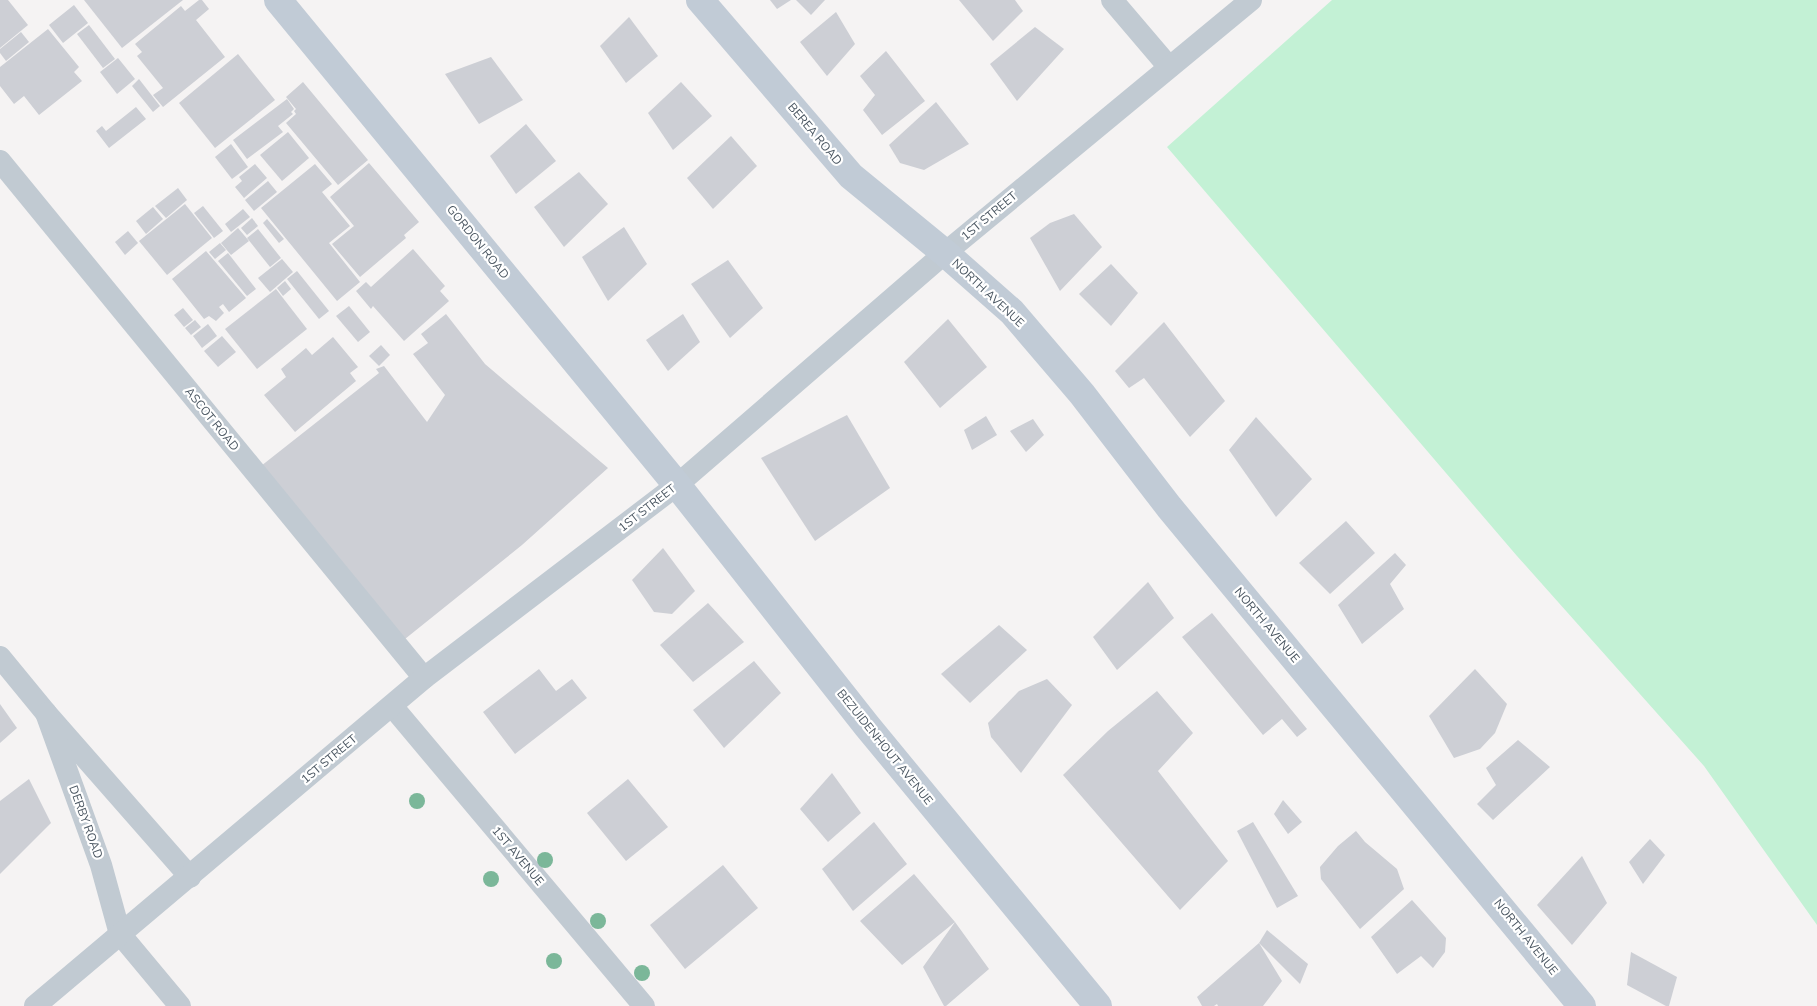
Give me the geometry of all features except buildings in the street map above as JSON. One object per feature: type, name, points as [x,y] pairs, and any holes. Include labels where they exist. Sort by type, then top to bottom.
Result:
[{"type":"street","name":"GORDON ROAD","points":[[278,0],[677,485]]},
{"type":"street","name":"BEREA ROAD","points":[[700,0],[851,176],[945,253]]},
{"type":"street","points":[[1112,0],[1169,67]]},
{"type":"street","name":"1ST STREET","points":[[35,1006],[424,678],[677,485],[945,253],[1251,0]]},
{"type":"street","name":"ASCOT ROAD","points":[[0,161],[424,678]]},
{"type":"street","name":"NORTH AVENUE","points":[[945,253],[1012,312],[1082,394],[1169,507],[1582,1006]]},
{"type":"street","name":"BEZUIDENHOUT AVENUE","points":[[677,485],[867,726],[1098,1006]]},
{"type":"street","name":"DERBY ROAD","points":[[0,657],[46,713],[190,877]]},
{"type":"street","name":"1ST AVENUE","points":[[392,706],[644,1006]]},
{"type":"street","name":"DERBY ROAD","points":[[46,713],[101,866],[120,934]]},
{"type":"street","points":[[120,934],[180,1006]]},
{"type":"green space","points":[[1332,0],[1817,0],[1817,925],[1704,766],[1517,556],[1167,147]]}]
